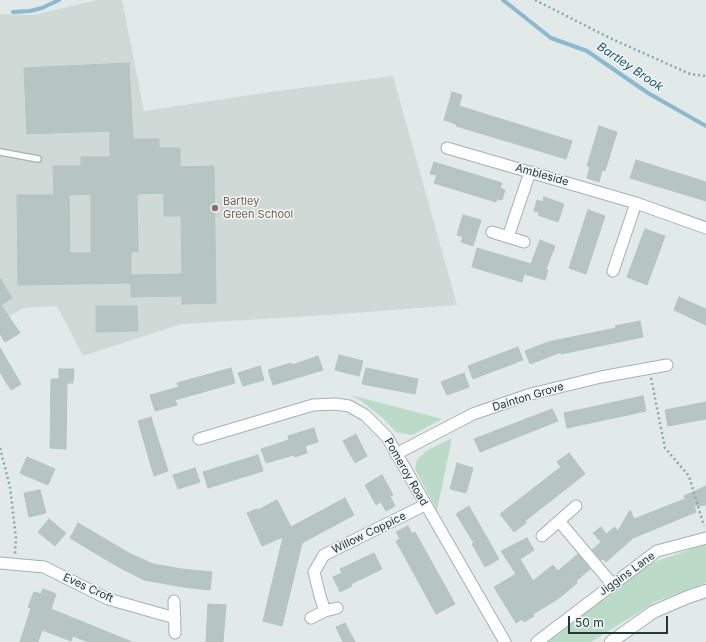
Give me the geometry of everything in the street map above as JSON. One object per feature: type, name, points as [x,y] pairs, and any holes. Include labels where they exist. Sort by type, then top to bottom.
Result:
[{"type":"street","name":"Ambleside","points":[[448,148],[636,203],[706,228]]},
{"type":"street","points":[[508,237],[530,172]]},
{"type":"street","points":[[613,270],[636,203]]},
{"type":"street","points":[[492,232],[524,242]]},
{"type":"street","name":"Dainton Grove","points":[[396,454],[473,414],[530,394],[601,377],[667,365]]},
{"type":"street","name":"Pomeroy Road","points":[[199,439],[313,405],[336,404],[349,406],[366,415],[387,437],[505,642]]},
{"type":"street","name":"Willow Coppice","points":[[325,611],[314,572],[324,555],[425,505]]},
{"type":"street","points":[[542,536],[576,506]]},
{"type":"street","points":[[559,521],[612,584]]},
{"type":"street","name":"Jiggins Lane","points":[[537,642],[657,551],[706,538]]},
{"type":"street","name":"Eves Croft","points":[[0,563],[44,566],[108,599],[175,618]]},
{"type":"street","points":[[611,642],[653,612],[706,591]]},
{"type":"street","points":[[174,601],[175,633]]},
{"type":"street","points":[[311,618],[325,611],[336,608]]},
{"type":"lane","points":[[0,152],[38,159]]},
{"type":"path","points":[[535,0],[612,39],[682,71],[690,74],[706,76]]},
{"type":"path","points":[[650,369],[665,448],[689,476],[703,525],[706,528]]},
{"type":"path","points":[[0,448],[10,487],[16,538],[14,564]]},
{"type":"shaded area","name":"Bartley Green School","points":[[98,0],[122,0],[144,111],[270,92],[393,76],[457,305],[181,324],[83,356],[57,306],[23,308],[0,322],[0,14],[33,15]]},
{"type":"green space","points":[[351,395],[442,419],[412,435],[396,432],[383,418]]},
{"type":"green space","points":[[452,438],[437,510],[415,469],[417,460],[426,451]]},
{"type":"green space","points":[[706,544],[706,583],[655,602],[591,642],[545,642],[651,563]]},
{"type":"building","points":[[129,63],[133,139],[159,139],[159,148],[180,148],[180,167],[214,166],[216,303],[182,304],[182,296],[131,297],[131,283],[18,285],[17,195],[54,195],[53,166],[81,166],[81,157],[110,157],[110,131],[27,134],[24,68]],"holes":[[[164,193],[164,216],[181,216],[182,274],[131,275],[131,252],[138,252],[137,194]],[[91,194],[91,253],[70,253],[69,195]]]},
{"type":"building","points":[[452,92],[462,95],[459,106],[572,141],[566,159],[456,126],[456,124],[444,120]]},
{"type":"building","points":[[599,126],[617,132],[605,171],[602,170],[599,182],[587,178],[590,167],[587,166]]},
{"type":"building","points":[[636,160],[706,182],[706,201],[630,178]]},
{"type":"building","points":[[434,162],[502,183],[500,188],[505,190],[502,200],[497,199],[496,202],[434,183],[437,175],[430,174]]},
{"type":"building","points":[[544,197],[564,204],[558,222],[538,215],[539,212],[534,211],[537,200],[543,202]]},
{"type":"building","points":[[588,210],[605,216],[586,274],[569,268]]},
{"type":"building","points":[[463,215],[481,220],[473,246],[461,242],[463,237],[457,235]]},
{"type":"building","points":[[645,229],[665,236],[647,285],[627,277]]},
{"type":"building","points":[[540,240],[555,246],[546,269],[548,270],[545,280],[524,274],[522,282],[472,267],[477,248],[531,264]]},
{"type":"building","points":[[0,278],[12,298],[1,305],[20,333],[5,342],[0,334]]},
{"type":"building","points":[[679,297],[706,309],[706,325],[674,310]]},
{"type":"building","points":[[96,306],[137,306],[138,331],[96,332]]},
{"type":"building","points":[[640,321],[643,337],[561,354],[561,352],[530,364],[525,351],[548,342],[616,328],[615,326]]},
{"type":"building","points":[[518,347],[523,360],[473,379],[468,366]]},
{"type":"building","points":[[0,348],[21,384],[11,390],[0,372]]},
{"type":"building","points":[[339,355],[363,361],[359,376],[335,370]]},
{"type":"building","points":[[318,356],[323,370],[273,385],[268,370],[291,363],[292,365]]},
{"type":"building","points":[[260,366],[264,380],[243,386],[238,373]]},
{"type":"building","points":[[231,368],[235,383],[175,400],[177,405],[155,411],[150,395],[179,387],[177,383]]},
{"type":"building","points":[[366,368],[418,379],[415,394],[362,384]]},
{"type":"building","points":[[59,369],[74,369],[73,383],[67,383],[66,449],[50,448],[51,379],[59,379]]},
{"type":"building","points":[[464,373],[469,387],[447,395],[441,382]]},
{"type":"building","points":[[643,396],[646,411],[567,428],[564,413]]},
{"type":"building","points":[[706,402],[706,419],[668,426],[665,410]]},
{"type":"building","points":[[552,409],[558,421],[480,452],[474,439]]},
{"type":"building","points":[[151,417],[168,471],[154,476],[138,421]]},
{"type":"building","points":[[314,428],[318,442],[305,446],[307,453],[266,463],[261,449],[289,440],[288,436]]},
{"type":"building","points":[[356,434],[367,456],[355,463],[343,441]]},
{"type":"building","points":[[569,453],[585,474],[525,521],[526,523],[514,532],[500,514],[561,467],[557,462]]},
{"type":"building","points":[[258,455],[263,471],[208,488],[203,472]]},
{"type":"building","points":[[27,457],[55,469],[48,485],[20,473]]},
{"type":"building","points":[[457,463],[473,468],[466,493],[450,489]]},
{"type":"building","points":[[195,468],[200,482],[178,489],[173,475]]},
{"type":"building","points":[[382,475],[393,495],[390,496],[395,506],[386,511],[381,502],[376,505],[365,485]]},
{"type":"building","points":[[706,486],[706,505],[694,506],[696,512],[633,538],[606,562],[603,559],[601,560],[592,550],[601,542],[593,533],[601,527],[606,534],[615,527],[618,531],[630,510],[634,519],[685,499],[684,496]]},
{"type":"building","points":[[40,490],[46,513],[29,517],[24,493]]},
{"type":"building","points":[[345,498],[354,515],[302,543],[282,626],[263,621],[283,537],[262,546],[247,513],[257,509],[258,510],[277,500],[291,527]]},
{"type":"building","points":[[469,506],[499,559],[485,567],[472,544],[474,543],[456,514]]},
{"type":"building","points":[[49,519],[66,533],[55,546],[38,532]]},
{"type":"building","points":[[78,523],[129,553],[153,564],[212,572],[210,590],[144,580],[115,565],[70,538]]},
{"type":"building","points":[[408,526],[412,534],[415,532],[455,604],[436,614],[396,541],[400,539],[396,532]]},
{"type":"building","points":[[527,538],[534,550],[520,559],[533,581],[553,565],[558,571],[578,554],[590,569],[576,581],[577,583],[558,599],[533,614],[534,616],[524,622],[522,619],[516,623],[494,587],[516,574],[501,551]]},
{"type":"building","points":[[374,553],[382,569],[351,584],[352,586],[340,592],[333,577],[342,573],[340,569]]},
{"type":"building","points":[[43,589],[56,594],[51,609],[132,642],[88,642],[73,636],[71,641],[42,630],[38,642],[20,642],[31,608],[28,607],[34,592],[41,594]]},
{"type":"building","points":[[208,604],[226,605],[223,642],[206,642]]},
{"type":"building","points":[[345,623],[355,642],[343,642],[336,627]]},
{"type":"waterway","name":"Bartley Brook","points":[[13,12],[30,11],[42,8],[59,0]]},
{"type":"waterway","name":"Bartley Brook","points":[[503,0],[551,38],[587,51],[648,93],[706,126]]},
{"type":"place","name":"Bartley Green School","points":[[215,208]]}]
